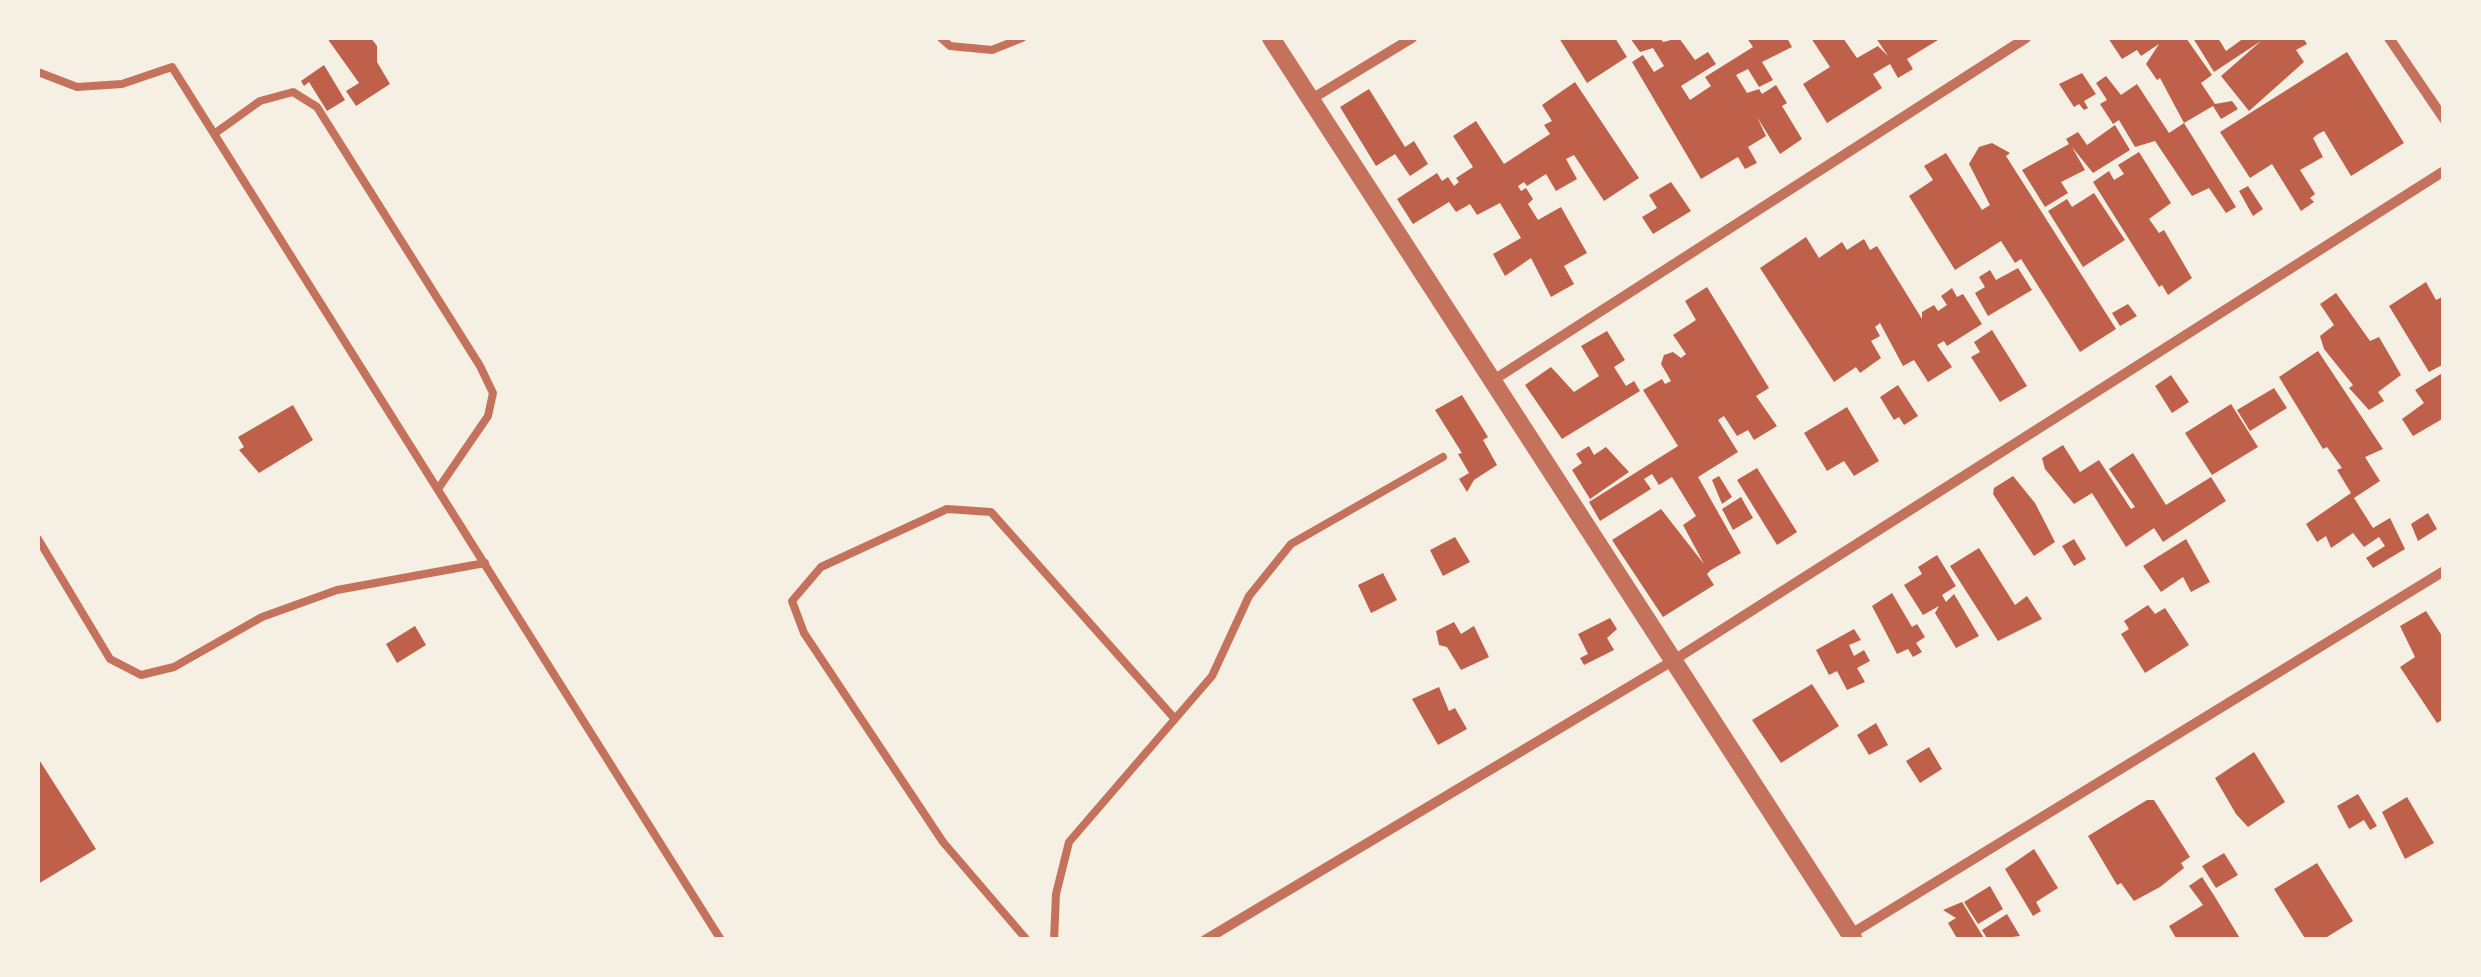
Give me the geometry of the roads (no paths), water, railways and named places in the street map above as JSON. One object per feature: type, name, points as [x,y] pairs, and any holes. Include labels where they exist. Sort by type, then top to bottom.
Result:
[{"type":"street","points":[[1271,38],[1853,937],[2444,571]]},
{"type":"street","points":[[1310,100],[1412,38]]},
{"type":"street","points":[[1492,381],[2026,38]]},
{"type":"street","points":[[2390,38],[2444,119]]},
{"type":"street","points":[[1204,940],[1674,660],[2444,171]]},
{"type":"lane","points":[[941,38],[950,46],[992,50],[1022,38]]},
{"type":"lane","points":[[38,72],[78,86],[122,84],[172,67],[721,940]]},
{"type":"lane","points":[[214,134],[260,101],[293,92],[317,107],[348,156],[493,393],[488,416],[438,489]]},
{"type":"lane","points":[[1054,940],[1056,894],[1069,842],[1212,676],[1248,596],[1290,544],[1443,457]]},
{"type":"lane","points":[[1027,940],[943,842],[804,634],[792,601],[821,567],[947,509],[991,512],[1175,719]]},
{"type":"lane","points":[[38,539],[110,659],[141,676],[174,667],[262,617],[337,590],[485,564]]}]
